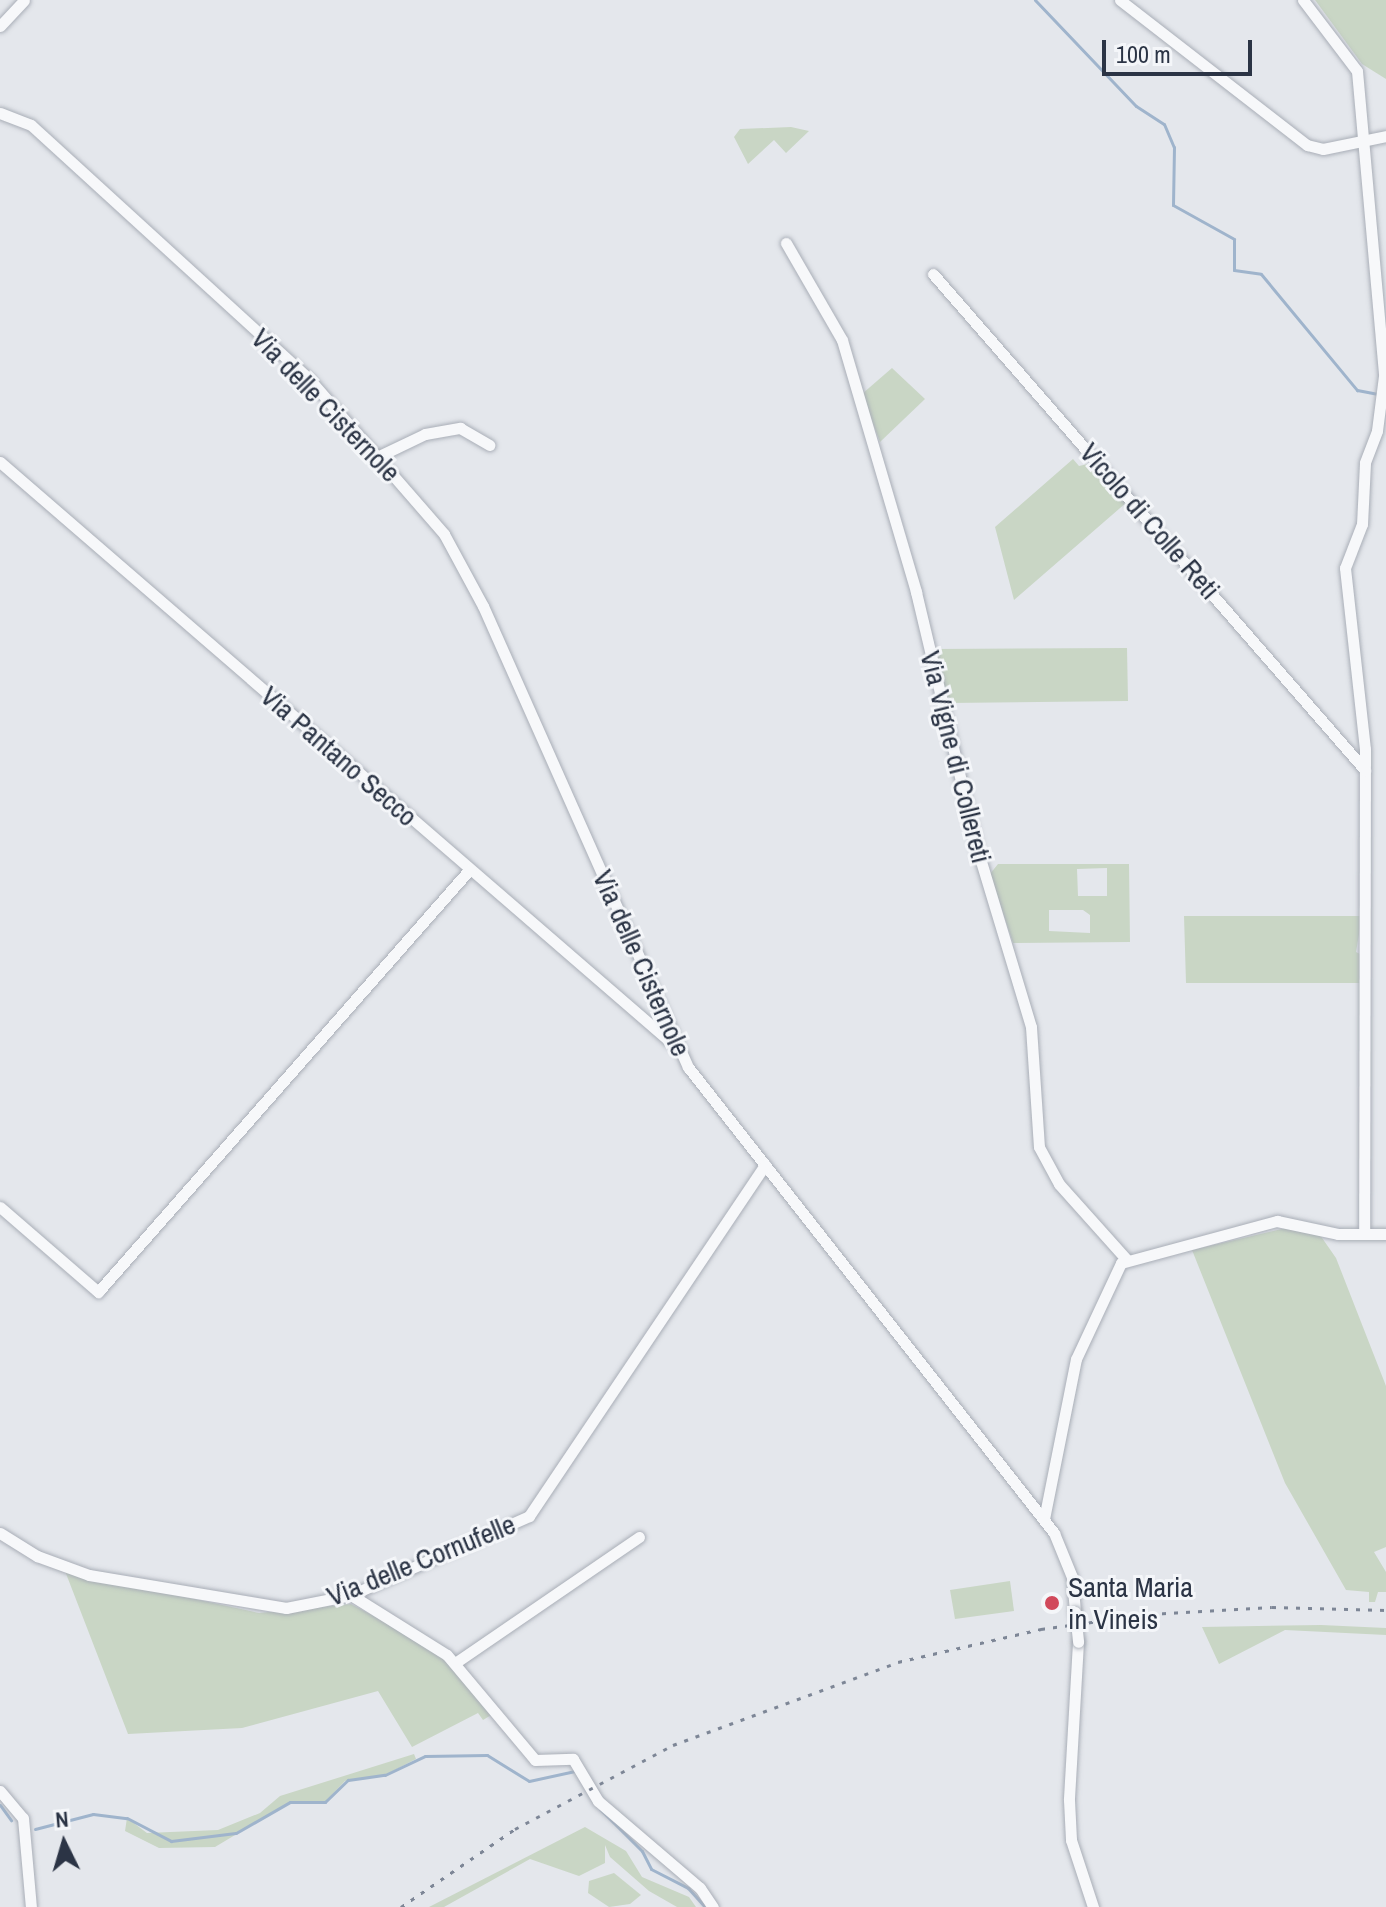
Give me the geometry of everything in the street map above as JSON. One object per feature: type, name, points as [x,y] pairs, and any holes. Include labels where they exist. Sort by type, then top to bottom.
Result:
[{"type":"street","points":[[0,26],[24,0]]},
{"type":"street","points":[[1120,0],[1307,145],[1323,149],[1386,136]]},
{"type":"street","points":[[1303,0],[1355,62],[1384,376],[1377,431],[1365,463],[1362,524],[1345,568],[1365,770],[1364,1234]]},
{"type":"street","name":"Via delle Cisternole","points":[[2,110],[31,125],[311,381],[444,534],[465,570],[679,1049],[765,1165],[1063,1547],[1078,1642],[1068,1791],[1071,1840],[1093,1907]]},
{"type":"street","name":"Via Vigne di Collereti","points":[[786,243],[842,340],[916,592],[977,848],[1031,1027],[1039,1147],[1059,1184],[1127,1260]]},
{"type":"street","name":"Vicolo di Colle Reti","points":[[933,274],[1365,770]]},
{"type":"street","points":[[377,457],[425,434],[460,428],[490,445]]},
{"type":"street","name":"Via Pantano Secco","points":[[0,462],[679,1049]]},
{"type":"street","points":[[0,1207],[98,1292],[470,869]]},
{"type":"street","name":"Via delle Cornufelle","points":[[0,1533],[81,1573],[252,1606],[303,1606],[351,1595],[529,1516],[765,1165]]},
{"type":"street","points":[[1044,1519],[1076,1359],[1111,1276],[1127,1260],[1277,1221],[1364,1234],[1386,1234]]},
{"type":"street","points":[[455,1663],[639,1537]]},
{"type":"street","points":[[351,1595],[455,1663],[535,1760],[573,1759],[598,1801],[700,1888],[713,1907]]},
{"type":"street","points":[[0,1791],[23,1818],[31,1907]]},
{"type":"green space","points":[[1315,0],[1386,0],[1386,79],[1362,64]]},
{"type":"green space","points":[[791,127],[809,131],[786,153],[774,140],[748,164],[734,137],[740,129]]},
{"type":"green space","points":[[892,368],[925,399],[880,442],[862,394]]},
{"type":"green space","points":[[1073,459],[1079,466],[1092,463],[1127,502],[1014,600],[995,527]]},
{"type":"green space","points":[[1127,648],[1128,701],[948,703],[934,649]]},
{"type":"green space","points":[[998,864],[1129,864],[1130,942],[1013,943],[990,874]],"holes":[[[1107,868],[1107,896],[1078,896],[1077,869]],[[1049,910],[1083,910],[1090,915],[1090,933],[1049,931]]]},
{"type":"green space","points":[[1184,916],[1362,916],[1356,952],[1362,955],[1362,983],[1186,983]]},
{"type":"green space","points":[[1290,1227],[1320,1235],[1336,1258],[1386,1386],[1386,1547],[1374,1552],[1386,1572],[1386,1592],[1378,1592],[1375,1602],[1369,1602],[1369,1592],[1346,1590],[1285,1483],[1192,1250]]},
{"type":"green space","points":[[65,1571],[259,1613],[351,1604],[441,1652],[493,1714],[483,1720],[478,1713],[412,1747],[378,1691],[242,1728],[128,1734]]},
{"type":"green space","points":[[1010,1581],[1014,1611],[955,1619],[950,1590]]},
{"type":"green space","points":[[1321,1625],[1386,1628],[1386,1635],[1285,1630],[1219,1664],[1202,1627]]},
{"type":"green space","points":[[414,1754],[416,1759],[385,1775],[345,1781],[325,1802],[290,1802],[215,1847],[159,1848],[125,1831],[127,1818],[147,1833],[218,1830],[260,1813],[280,1796]]},
{"type":"green space","points":[[585,1827],[626,1851],[642,1877],[689,1897],[696,1907],[677,1907],[649,1891],[610,1857],[605,1845],[605,1863],[579,1876],[530,1859],[444,1907],[429,1907]]},
{"type":"green space","points":[[614,1873],[641,1895],[630,1904],[609,1907],[588,1893],[589,1881]]},
{"type":"waterway","points":[[1035,0],[1136,106],[1164,124],[1174,147],[1173,205],[1234,239],[1234,270],[1261,274],[1357,390],[1377,394]]},
{"type":"waterway","points":[[35,1829],[93,1814],[127,1818],[171,1841],[236,1833],[290,1802],[325,1802],[348,1780],[385,1775],[425,1756],[487,1755],[529,1781],[575,1771]]},
{"type":"waterway","points":[[0,1805],[11,1820]]},
{"type":"waterway","points":[[600,1809],[642,1851],[651,1869],[688,1888],[705,1907]]},
{"type":"railway","points":[[401,1907],[515,1829],[673,1745],[898,1662],[1041,1629],[1150,1614],[1272,1607],[1386,1610]]},
{"type":"place","name":"Santa Maria in Vineis","points":[[1052,1603]]}]
